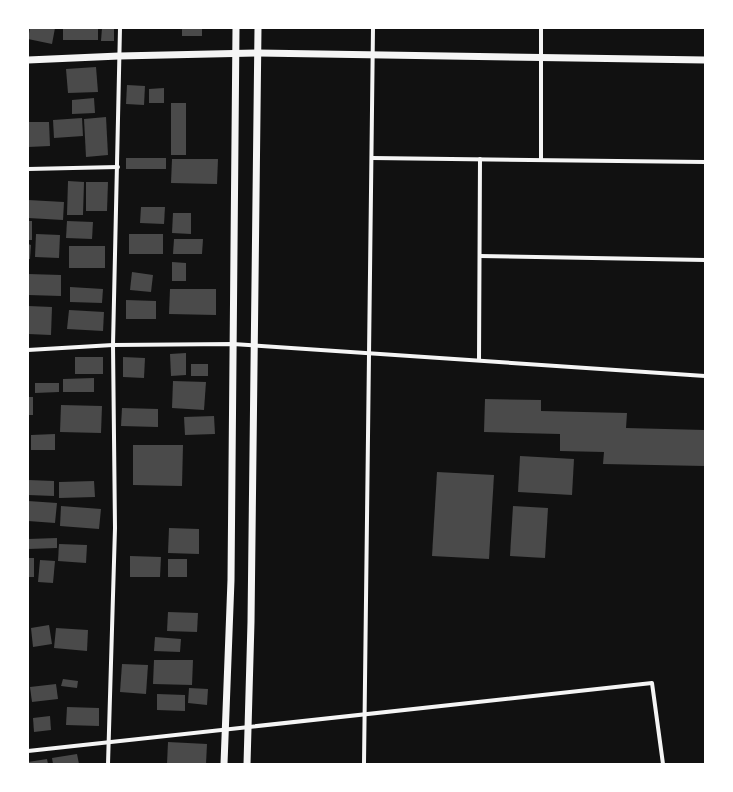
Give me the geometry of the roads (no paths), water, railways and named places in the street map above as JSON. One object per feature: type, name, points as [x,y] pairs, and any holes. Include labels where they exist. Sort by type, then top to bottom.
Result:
[{"type":"street","points":[[108,764],[115,528],[113,345],[120,28]]},
{"type":"street","points":[[224,764],[224,730],[231,580],[236,28]]},
{"type":"street","points":[[247,764],[258,28]]},
{"type":"street","points":[[364,764],[373,28]]},
{"type":"street","points":[[541,28],[541,159]]},
{"type":"street","points":[[28,60],[119,56],[258,53],[705,60]]},
{"type":"street","points":[[372,158],[705,162]]},
{"type":"street","points":[[479,360],[480,159]]},
{"type":"street","points":[[28,169],[118,167]]},
{"type":"street","points":[[480,256],[705,260]]},
{"type":"street","points":[[28,350],[113,345],[233,344],[705,376]]},
{"type":"street","points":[[28,751],[364,713],[652,683],[663,764]]}]
